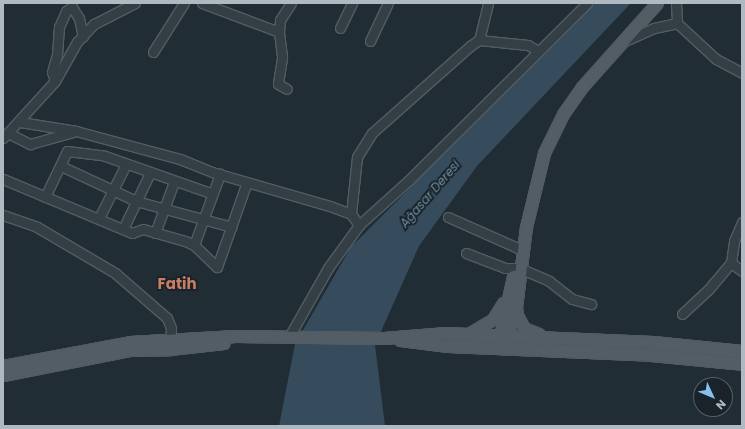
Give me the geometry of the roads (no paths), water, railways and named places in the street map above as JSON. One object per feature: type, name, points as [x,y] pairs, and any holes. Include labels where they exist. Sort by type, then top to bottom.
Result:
[{"type":"main road","points":[[501,348],[519,268],[532,198],[544,153],[562,114],[581,88],[657,3]]},
{"type":"main road","points":[[466,334],[485,326],[498,313],[515,282]]},
{"type":"main road","points":[[515,282],[516,307],[520,322],[528,330],[551,337]]},
{"type":"main road","points":[[384,338],[425,334],[551,337],[654,342],[742,351]]},
{"type":"main road","points":[[3,375],[131,350],[170,344],[294,336],[384,338],[448,346],[651,355],[742,364]]},
{"type":"main road","points":[[3,366],[130,342],[170,344]]},
{"type":"street","points":[[76,131],[30,144],[5,136],[20,122],[55,81],[77,42],[94,24],[135,3]]},
{"type":"street","points":[[153,52],[184,3]]},
{"type":"street","points":[[202,3],[279,32]]},
{"type":"street","points":[[287,89],[278,84],[282,58],[279,32],[280,20],[290,3]]},
{"type":"street","points":[[340,28],[352,3]]},
{"type":"street","points":[[370,41],[388,3]]},
{"type":"street","points":[[351,214],[357,158],[372,134],[479,40],[488,3]]},
{"type":"street","points":[[294,336],[328,268],[359,225],[409,180],[587,3]]},
{"type":"street","points":[[676,3],[677,23],[716,58],[742,73]]},
{"type":"street","points":[[55,81],[52,72],[57,55],[59,27],[66,11],[72,7],[79,18],[83,36]]},
{"type":"street","points":[[621,42],[654,28],[677,23]]},
{"type":"street","points":[[479,40],[528,45],[538,51]]},
{"type":"street","points":[[20,122],[76,131],[180,160],[220,174],[351,214],[359,225]]},
{"type":"street","points":[[45,197],[67,151],[105,156],[174,182],[213,194]]},
{"type":"street","points":[[99,218],[126,164]]},
{"type":"street","points":[[61,166],[136,201],[232,227]]},
{"type":"street","points":[[123,229],[150,173]]},
{"type":"street","points":[[194,245],[220,174]]},
{"type":"street","points":[[3,179],[132,233],[143,229],[194,245],[208,262],[217,267],[247,182]]},
{"type":"street","points":[[156,232],[174,182]]},
{"type":"street","points":[[3,215],[43,230],[115,273],[167,318],[171,328],[170,344]]},
{"type":"street","points":[[448,217],[522,250]]},
{"type":"street","points":[[682,314],[708,290],[731,262],[742,222]]},
{"type":"street","points":[[466,253],[505,268],[519,268],[549,281],[572,299],[591,304]]},
{"type":"street","points":[[731,262],[742,271]]},
{"type":"water","name":"Ağasar Deresi","points":[[595,3],[631,3],[477,166],[419,246],[375,345],[385,426],[279,426],[295,344],[351,247]]},
{"type":"district","name":"Fatih","points":[[177,284]]}]
